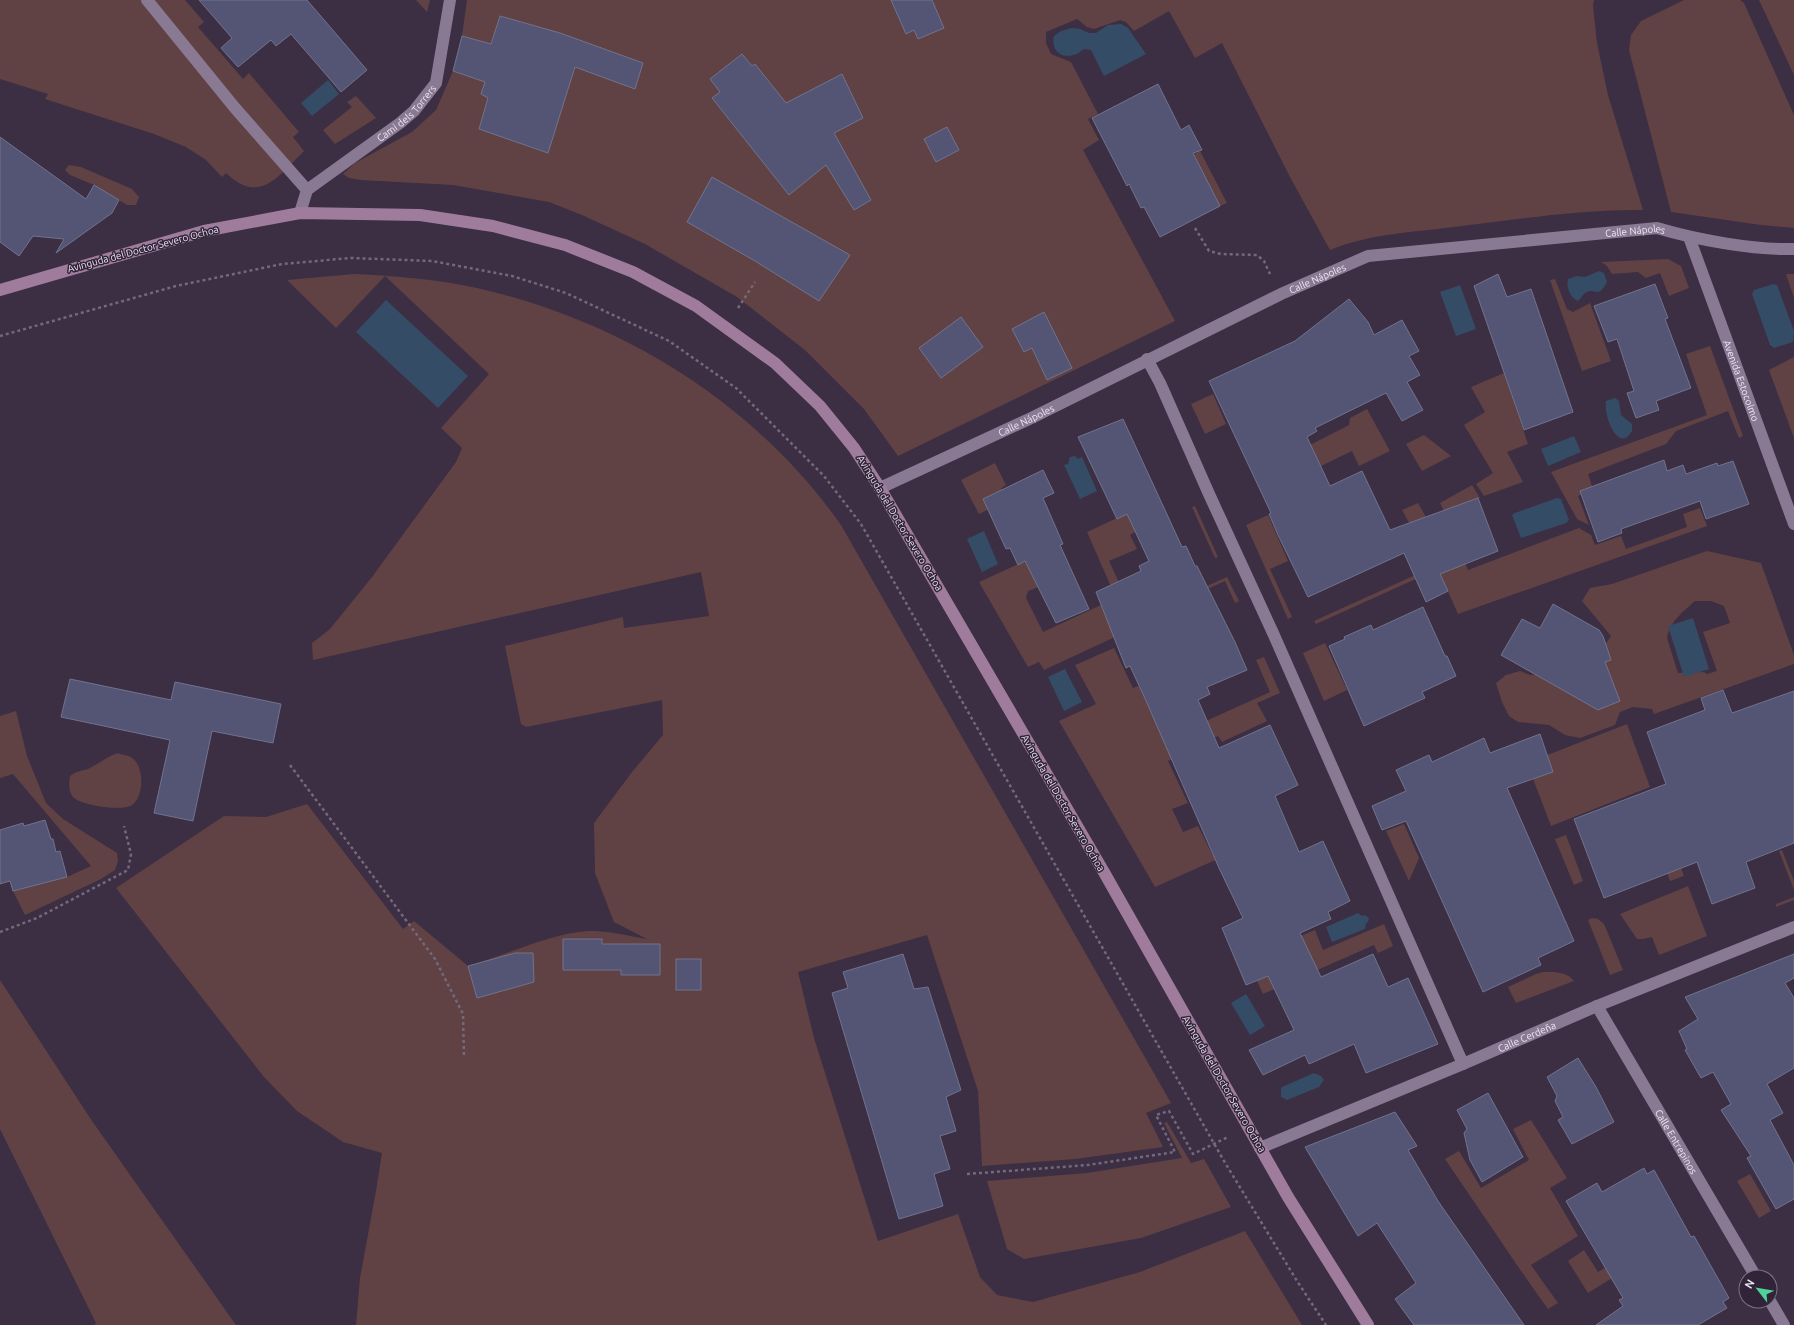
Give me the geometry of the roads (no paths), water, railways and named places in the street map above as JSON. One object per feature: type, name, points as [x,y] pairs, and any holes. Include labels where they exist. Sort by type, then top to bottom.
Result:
[{"type":"street","points":[[147,0],[235,108],[307,190],[300,213]]},
{"type":"street","name":"Cami dels Torrers","points":[[307,190],[400,123],[414,110],[436,83],[450,0]]},
{"type":"street","name":"Avinguda del Doctor Severo Ochoa","points":[[0,290],[204,231],[300,213],[420,215],[494,226],[565,245],[633,272],[696,306],[775,363],[820,406],[854,448],[880,488],[1101,868],[1288,1197],[1368,1325]]},
{"type":"street","name":"Calle Nápoles","points":[[880,488],[1027,420],[1281,294],[1368,256],[1657,228],[1689,237],[1776,250],[1794,250]]},
{"type":"street","name":"Avenida Estocolmo","points":[[1689,237],[1794,524]]},
{"type":"street","points":[[1147,360],[1160,383],[1273,633],[1463,1064]]},
{"type":"street","name":"Calle Cerdeña","points":[[1260,1148],[1463,1064],[1597,1006],[1794,927]]},
{"type":"street","name":"Calle Entrepinos","points":[[1597,1006],[1751,1269]]},
{"type":"street","points":[[1775,1309],[1784,1325]]},
{"type":"water","points":[[1121,24],[1128,28],[1146,54],[1104,76],[1091,50],[1084,49],[1077,54],[1068,56],[1060,54],[1055,48],[1053,40],[1054,36],[1061,31],[1072,28],[1080,29],[1089,33],[1096,33],[1108,25]]},
{"type":"water","points":[[328,80],[339,94],[312,116],[301,103]]},
{"type":"water","points":[[1599,271],[1604,273],[1607,282],[1604,287],[1599,292],[1587,292],[1578,301],[1575,300],[1568,289],[1568,279],[1577,276],[1585,277]]},
{"type":"water","points":[[1773,284],[1777,285],[1794,331],[1793,342],[1774,348],[1770,345],[1752,294],[1754,290]]},
{"type":"water","points":[[1460,285],[1476,329],[1456,336],[1440,292]]},
{"type":"water","points":[[386,300],[468,376],[438,408],[356,332]]},
{"type":"water","points":[[1615,398],[1619,401],[1621,415],[1632,424],[1632,431],[1627,437],[1622,438],[1617,435],[1609,423],[1606,401]]},
{"type":"water","points":[[1574,436],[1581,452],[1548,466],[1541,449]]},
{"type":"water","points":[[1075,456],[1078,459],[1082,457],[1097,491],[1080,499],[1064,465],[1068,464],[1070,457]]},
{"type":"water","points":[[1557,498],[1561,499],[1569,520],[1566,523],[1521,538],[1512,515]]},
{"type":"water","points":[[984,531],[998,564],[982,572],[967,539]]},
{"type":"water","points":[[1693,618],[1709,669],[1684,677],[1668,626]]},
{"type":"water","points":[[1065,669],[1082,702],[1064,711],[1048,677]]},
{"type":"water","points":[[1358,913],[1369,918],[1365,929],[1332,942],[1326,927]]},
{"type":"water","points":[[1246,994],[1265,1026],[1250,1035],[1231,1003]]},
{"type":"water","points":[[1314,1073],[1321,1076],[1324,1080],[1319,1087],[1287,1100],[1281,1097],[1282,1087]]}]
